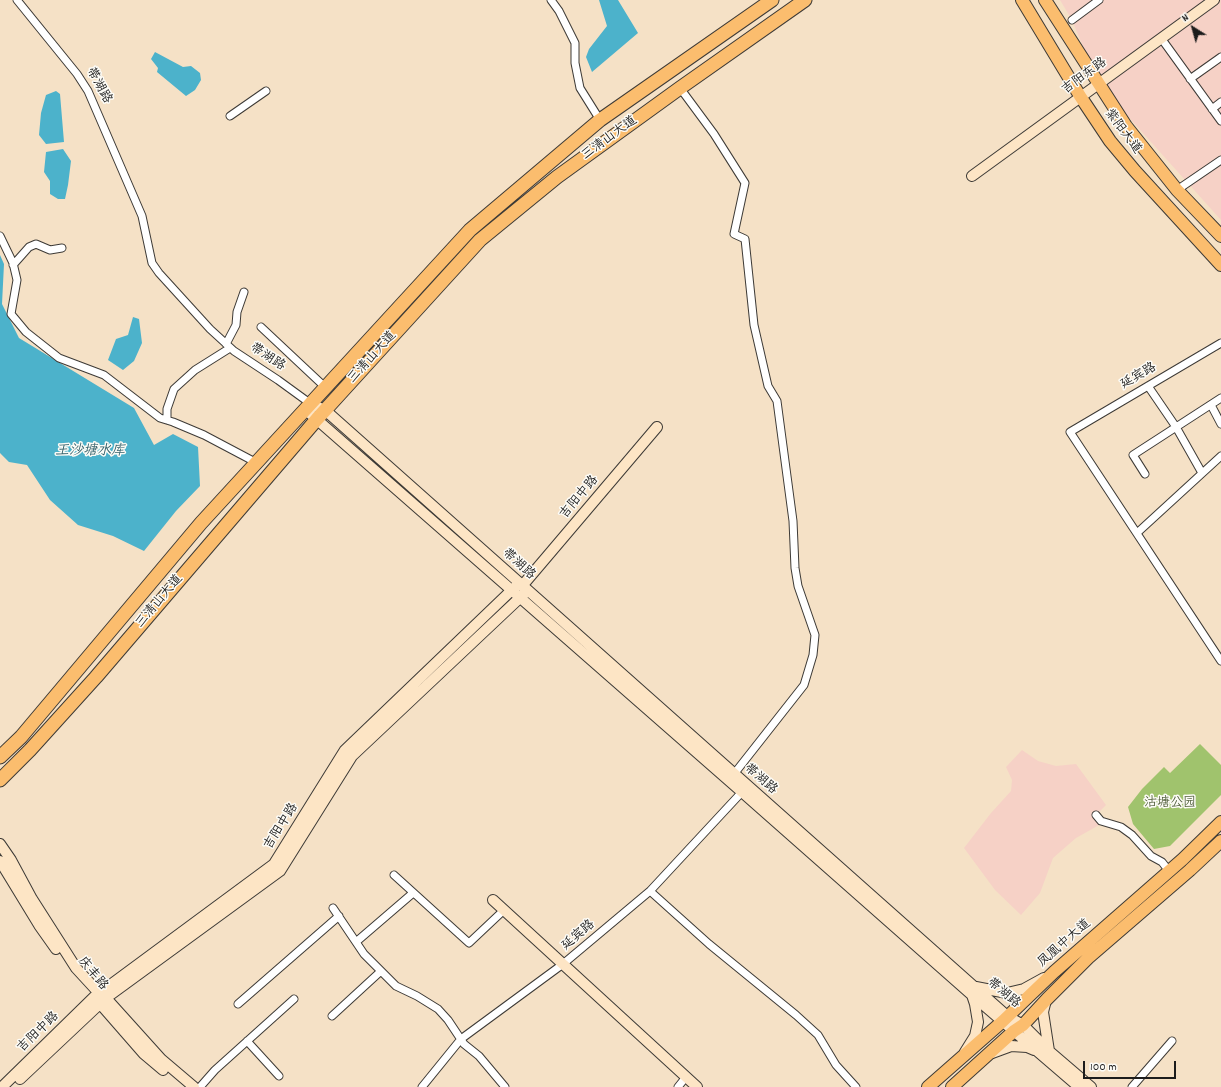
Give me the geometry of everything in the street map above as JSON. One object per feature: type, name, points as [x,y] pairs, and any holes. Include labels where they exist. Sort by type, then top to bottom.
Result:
[{"type":"highway","name":"三清山大道","points":[[0,757],[21,736],[201,523],[470,230],[600,120],[772,0]]},
{"type":"highway","name":"三清山大道","points":[[0,780],[30,750],[96,677],[321,414],[480,240],[557,177],[805,0]]},
{"type":"main road","name":"紫阳大道","points":[[1022,0],[1080,96],[1110,141],[1135,171],[1221,265]]},
{"type":"main road","name":"紫阳大道","points":[[1045,0],[1126,126],[1177,190],[1221,236]]},
{"type":"main road","name":"吉阳东路","points":[[972,176],[1214,0]]},
{"type":"main road","name":"带湖路","points":[[308,407],[321,414],[520,590],[734,774],[973,991]]},
{"type":"main road","name":"吉阳中路","points":[[2,1087],[100,998],[274,864],[345,750],[520,590],[657,427]]},
{"type":"main road","name":"带湖路","points":[[520,590],[742,792],[1018,1028],[1046,1053],[1079,1087]]},
{"type":"main road","name":"凤凰中大道","points":[[928,1087],[1054,972],[1170,871],[1221,822]]},
{"type":"main road","name":"凤凰中大道","points":[[952,1087],[1018,1028],[1088,958],[1190,870],[1221,841]]},
{"type":"main road","points":[[0,844],[11,860],[32,899],[76,968],[100,998],[161,1059],[194,1087]]},
{"type":"main road","name":"庆丰路","points":[[0,861],[39,925],[77,977],[100,998],[144,1054],[183,1087]]},
{"type":"main road","points":[[493,900],[697,1087]]},
{"type":"main road","points":[[962,1056],[975,1036],[978,1022],[973,991],[1007,993],[1024,989],[1054,972]]},
{"type":"main road","name":"吉阳中路","points":[[12,1087],[100,998]]},
{"type":"main road","points":[[990,1053],[1010,1046],[1027,1047],[1046,1053],[1043,1012],[1047,999]]},
{"type":"main road","name":"带湖路","points":[[1046,1053],[1091,1087]]},
{"type":"street","name":"带湖路","points":[[18,0],[77,74],[88,91],[142,216],[152,262],[159,273],[210,329],[228,346],[278,380],[308,407]]},
{"type":"street","points":[[551,0],[559,11],[575,43],[575,63],[580,88],[600,120]]},
{"type":"street","points":[[1072,20],[1099,0]]},
{"type":"street","points":[[1161,38],[1221,121]]},
{"type":"street","points":[[1190,79],[1221,56]]},
{"type":"street","points":[[680,88],[714,134],[746,182],[734,234],[745,239],[754,326],[768,386],[777,401],[793,521],[795,568],[798,586],[815,635],[813,656],[804,685],[734,774]]},
{"type":"street","points":[[230,116],[266,91]]},
{"type":"street","points":[[1212,109],[1221,102]]},
{"type":"street","points":[[1177,190],[1221,160]]},
{"type":"street","points":[[0,236],[13,265],[17,280],[11,314],[26,332],[59,358],[104,375],[160,418],[204,435],[257,462]]},
{"type":"street","points":[[13,265],[29,247],[36,244],[50,250],[62,248]]},
{"type":"street","points":[[167,420],[167,409],[174,389],[195,370],[228,346],[236,325],[237,312],[244,292]]},
{"type":"street","points":[[261,328],[326,388]]},
{"type":"street","name":"延宾路","points":[[1137,533],[1070,432],[1221,343]]},
{"type":"street","points":[[1148,386],[1176,428],[1202,473]]},
{"type":"street","points":[[1145,474],[1133,455],[1221,398]]},
{"type":"street","points":[[1211,405],[1221,424]]},
{"type":"street","points":[[1221,456],[1137,533],[1221,661]]},
{"type":"street","name":"延宾路","points":[[422,1087],[461,1039],[563,964],[650,891],[742,792]]},
{"type":"street","points":[[1096,815],[1101,821],[1121,827],[1132,835],[1151,856],[1162,862],[1170,871]]},
{"type":"street","points":[[394,875],[469,943],[504,910]]},
{"type":"street","points":[[650,891],[709,944],[818,1034],[836,1064],[856,1087]]},
{"type":"street","points":[[356,942],[413,893]]},
{"type":"street","points":[[333,908],[364,954],[396,986],[417,996],[438,1009],[448,1020],[464,1044],[480,1056],[505,1087]]},
{"type":"street","points":[[238,1004],[339,916]]},
{"type":"street","points":[[332,1016],[381,971]]},
{"type":"street","points":[[200,1087],[215,1070],[294,999]]},
{"type":"street","points":[[247,1041],[279,1076]]},
{"type":"street","points":[[1132,1087],[1172,1041]]},
{"type":"street","points":[[678,1087],[686,1077]]},
{"type":"shaded area","points":[[1060,0],[1221,0],[1221,220],[1098,83],[1072,20]]},
{"type":"shaded area","points":[[1022,750],[1038,761],[1056,766],[1076,764],[1106,805],[1093,818],[1101,824],[1076,838],[1053,858],[1040,893],[1021,915],[995,890],[964,848],[991,813],[1011,791],[1012,780],[1006,767]]},
{"type":"green space","name":"沽塘公园","points":[[1200,744],[1221,765],[1221,795],[1170,846],[1154,849],[1133,824],[1128,807],[1142,789],[1164,767],[1170,773]]},
{"type":"water","points":[[599,0],[618,0],[638,33],[592,72],[586,57],[589,49],[607,26]]},
{"type":"water","points":[[155,52],[183,67],[191,66],[200,73],[201,80],[195,90],[186,96],[157,72],[158,68],[151,59]]},
{"type":"water","points":[[56,91],[60,94],[64,142],[46,144],[39,135],[41,113],[46,95]]},
{"type":"water","points":[[63,149],[71,161],[65,199],[58,199],[50,194],[50,181],[44,172],[46,152]]},
{"type":"water","name":"王沙塘水库","points":[[0,255],[4,264],[2,304],[19,338],[134,408],[154,445],[173,434],[198,447],[200,486],[176,511],[144,551],[113,536],[78,525],[50,500],[27,465],[9,462],[0,453]]},
{"type":"water","points":[[133,317],[139,319],[142,343],[134,361],[123,370],[108,360],[116,339],[128,335]]}]
